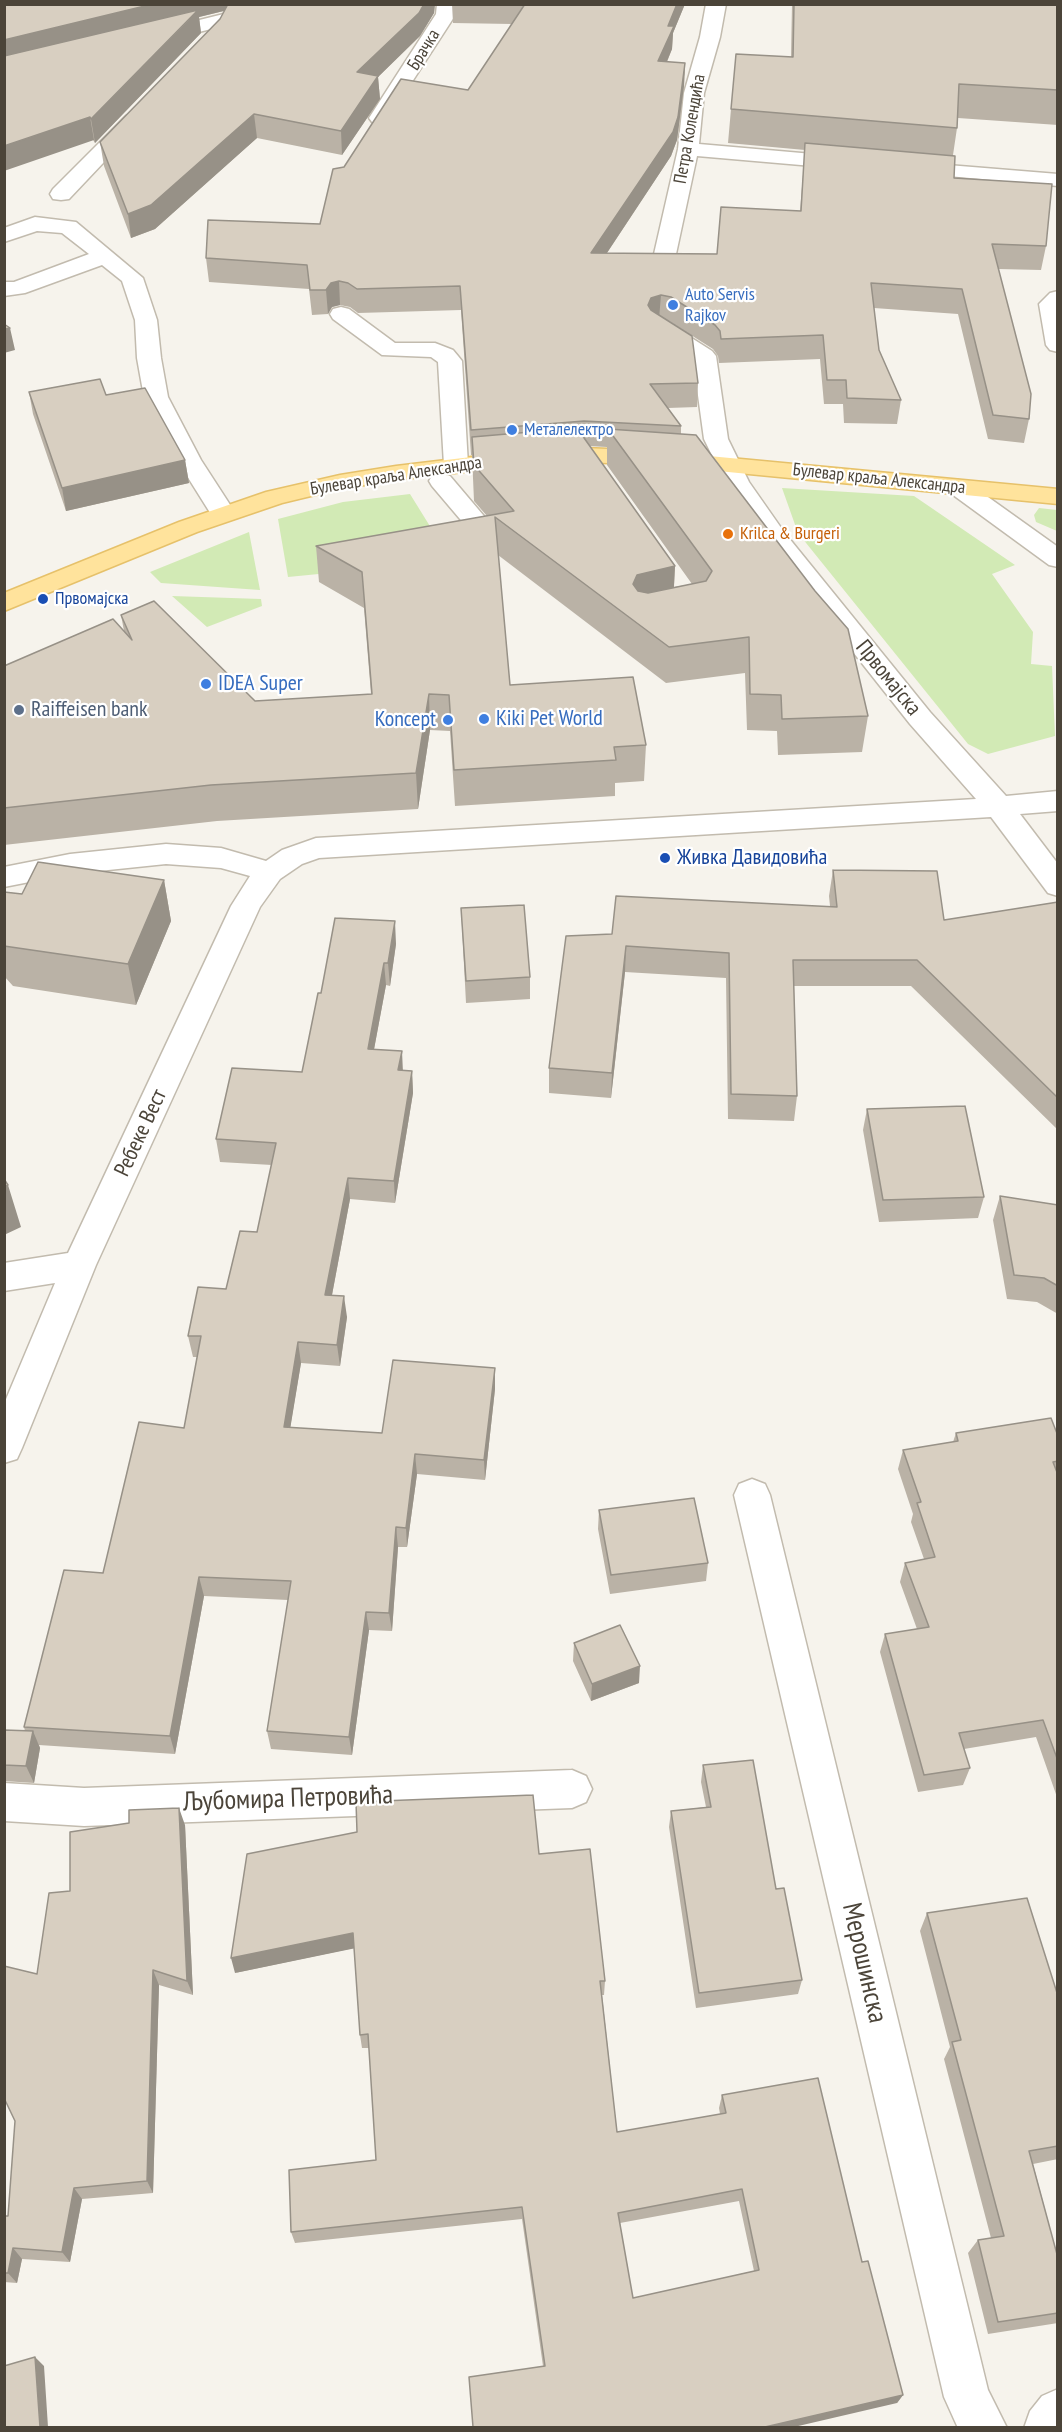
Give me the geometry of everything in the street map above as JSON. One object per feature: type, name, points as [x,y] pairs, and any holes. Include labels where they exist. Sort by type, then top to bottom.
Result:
[{"type":"main road","name":"Булевар краља Александра","points":[[4,603],[146,543],[223,514],[312,488],[448,473],[534,457],[584,455],[730,464],[1058,497]]},
{"type":"street","points":[[136,41],[290,4]]},
{"type":"street","name":"Брачка","points":[[368,135],[419,59],[446,14],[447,4]]},
{"type":"street","name":"Петра Колендића","points":[[665,254],[688,149],[694,93],[716,4]]},
{"type":"street","points":[[206,45],[218,31],[219,27],[215,23]]},
{"type":"street","points":[[61,194],[149,103]]},
{"type":"street","points":[[688,149],[865,164]]},
{"type":"street","points":[[887,166],[1058,180]]},
{"type":"street","points":[[4,236],[35,224],[68,227],[132,278],[146,320],[149,358],[156,397],[189,460],[223,514]]},
{"type":"street","points":[[4,288],[16,288],[105,256]]},
{"type":"street","points":[[1058,298],[1050,304],[1058,345]]},
{"type":"street","points":[[341,314],[390,350],[435,350],[445,355],[450,361],[448,473],[491,540]]},
{"type":"street","name":"Првомајска","points":[[660,328],[704,356],[716,439],[737,482],[775,537],[920,718],[999,807],[1058,886]]},
{"type":"street","points":[[584,455],[600,478]]},
{"type":"street","points":[[957,487],[1058,559]]},
{"type":"street","points":[[999,807],[1058,801]]},
{"type":"street","name":"Ребеке Вест","points":[[4,1448],[80,1265],[246,906],[270,872],[292,857],[316,848],[669,829],[999,807]]},
{"type":"street","points":[[4,878],[66,851],[221,858],[270,872]]},
{"type":"street","points":[[4,1277],[80,1265]]},
{"type":"street","name":"Мерошинска","points":[[752,1495],[967,2397],[984,2427]]},
{"type":"street","name":"Љубомира Петровића","points":[[4,1802],[84,1807],[572,1789]]},
{"type":"street","points":[[1047,2427],[1058,2412]]},
{"type":"green space","points":[[782,488],[914,496],[1015,565],[992,574],[1033,632],[1031,664],[1052,666],[1055,736],[988,754],[968,744],[798,533]]},
{"type":"green space","points":[[410,494],[441,544],[329,573],[288,577],[278,519],[343,502]]},
{"type":"green space","points":[[1039,508],[1057,510],[1057,531],[1036,522],[1034,515]]},
{"type":"green space","points":[[249,532],[260,590],[161,583],[150,572]]},
{"type":"green space","points":[[172,596],[261,599],[262,606],[207,627]]},
{"type":"building","points":[[4,4],[153,4],[4,40]]},
{"type":"building","points":[[228,4],[424,4],[419,13],[357,72],[378,76],[341,131],[254,114],[151,205],[128,214],[100,142],[220,19]]},
{"type":"building","points":[[525,4],[677,4],[668,26],[674,26],[658,61],[685,63],[678,117],[673,132],[591,253],[717,254],[721,207],[801,211],[805,143],[955,156],[954,178],[1052,184],[1046,246],[992,244],[1031,394],[1029,419],[993,415],[962,289],[871,283],[879,350],[901,400],[847,398],[846,380],[827,380],[823,335],[721,339],[720,331],[715,325],[671,297],[661,295],[651,298],[648,305],[651,310],[692,336],[698,383],[650,384],[681,426],[584,421],[471,430],[460,286],[357,289],[348,283],[339,281],[331,283],[326,290],[310,290],[307,265],[206,258],[208,220],[320,224],[333,169],[344,167],[401,79],[468,90]]},
{"type":"building","points":[[794,4],[1058,4],[1058,90],[959,84],[957,128],[731,109],[736,54],[793,57]]},
{"type":"building","points":[[198,10],[91,119],[90,117],[4,146],[4,56]]},
{"type":"building","points":[[100,379],[106,395],[145,388],[185,460],[62,488],[29,392]]},
{"type":"building","points":[[577,428],[675,566],[637,575],[633,584],[638,591],[648,593],[706,581],[712,571],[608,429],[696,435],[815,591],[848,629],[868,716],[782,719],[781,695],[750,694],[749,637],[669,647],[495,517],[510,685],[633,677],[646,745],[614,747],[616,760],[454,770],[449,695],[429,694],[416,773],[211,785],[4,808],[4,666],[113,619],[132,640],[121,615],[154,601],[255,701],[372,694],[362,572],[316,546],[514,511],[474,465],[472,437]]},
{"type":"building","points":[[38,862],[164,880],[128,964],[4,946],[4,892],[22,894]]},
{"type":"building","points":[[833,870],[937,871],[944,920],[1058,902],[1058,1098],[917,960],[793,960],[797,1096],[731,1094],[729,953],[626,946],[612,1073],[549,1068],[566,936],[612,934],[616,896],[837,907]]},
{"type":"building","points":[[524,905],[530,977],[466,981],[461,908]]},
{"type":"building","points":[[335,918],[395,921],[388,963],[384,963],[368,1049],[402,1051],[398,1070],[412,1071],[394,1181],[348,1178],[325,1295],[344,1296],[337,1345],[298,1342],[284,1427],[382,1433],[393,1360],[495,1368],[484,1460],[415,1454],[406,1528],[396,1527],[389,1613],[366,1612],[349,1737],[267,1731],[291,1581],[199,1577],[170,1736],[24,1727],[64,1570],[103,1573],[139,1422],[184,1428],[201,1336],[188,1336],[198,1287],[226,1289],[240,1231],[257,1232],[276,1143],[216,1139],[232,1068],[302,1072],[318,993],[321,993]]},
{"type":"building","points":[[965,1106],[984,1197],[883,1200],[867,1109]]},
{"type":"building","points":[[1000,1196],[1058,1205],[1058,1286],[1044,1278],[1014,1275]]},
{"type":"building","points":[[1051,1418],[1058,1436],[1058,1461],[1053,1462],[1058,1475],[1058,1761],[1043,1720],[959,1733],[970,1768],[924,1775],[885,1634],[929,1627],[905,1563],[935,1557],[917,1503],[921,1502],[903,1450],[958,1441],[956,1433]]},
{"type":"building","points":[[694,1498],[708,1563],[611,1575],[599,1510]]},
{"type":"building","points":[[620,1625],[640,1666],[592,1684],[574,1643]]},
{"type":"building","points":[[4,1730],[33,1731],[26,1766],[4,1765]]},
{"type":"building","points":[[753,1760],[776,1889],[784,1888],[802,1980],[699,1993],[671,1811],[711,1807],[703,1765]]},
{"type":"building","points":[[533,1795],[539,1854],[590,1849],[605,1981],[600,1981],[617,2132],[726,2113],[722,2095],[818,2078],[862,2262],[868,2261],[903,2395],[765,2427],[473,2427],[469,2377],[545,2366],[522,2207],[291,2232],[289,2170],[376,2160],[368,2034],[360,2035],[353,1933],[231,1958],[247,1854],[357,1832],[356,1802]],"holes":[[[742,2189],[759,2270],[633,2298],[618,2213]]]},
{"type":"building","points":[[179,1808],[187,1981],[153,1970],[147,2181],[74,2188],[62,2252],[13,2248],[8,2273],[4,2273],[4,2216],[8,2216],[15,2121],[4,2098],[4,1966],[37,1974],[49,1893],[70,1891],[70,1832],[129,1823],[129,1810]]},
{"type":"building","points":[[1027,1898],[1058,1996],[1058,2146],[1029,2151],[1058,2258],[1058,2313],[998,2322],[978,2240],[1004,2236],[952,2042],[961,2040],[927,1913]]},
{"type":"building","points":[[35,2357],[40,2427],[4,2427],[4,2366]]},
{"type":"place","name":"Auto Servis Rajkov","points":[[673,305]]},
{"type":"place","name":"Металелектро","points":[[512,430]]},
{"type":"place","name":"Krilca & Burgeri","points":[[728,534]]},
{"type":"place","name":"Првомајска","points":[[43,599]]},
{"type":"place","name":"IDEA Super","points":[[206,684]]},
{"type":"place","name":"Raiffeisen bank","points":[[19,710]]},
{"type":"place","name":"Kiki Pet World","points":[[484,719]]},
{"type":"place","name":"Koncept","points":[[448,720]]},
{"type":"place","name":"Живка Давидовића","points":[[665,858]]}]
